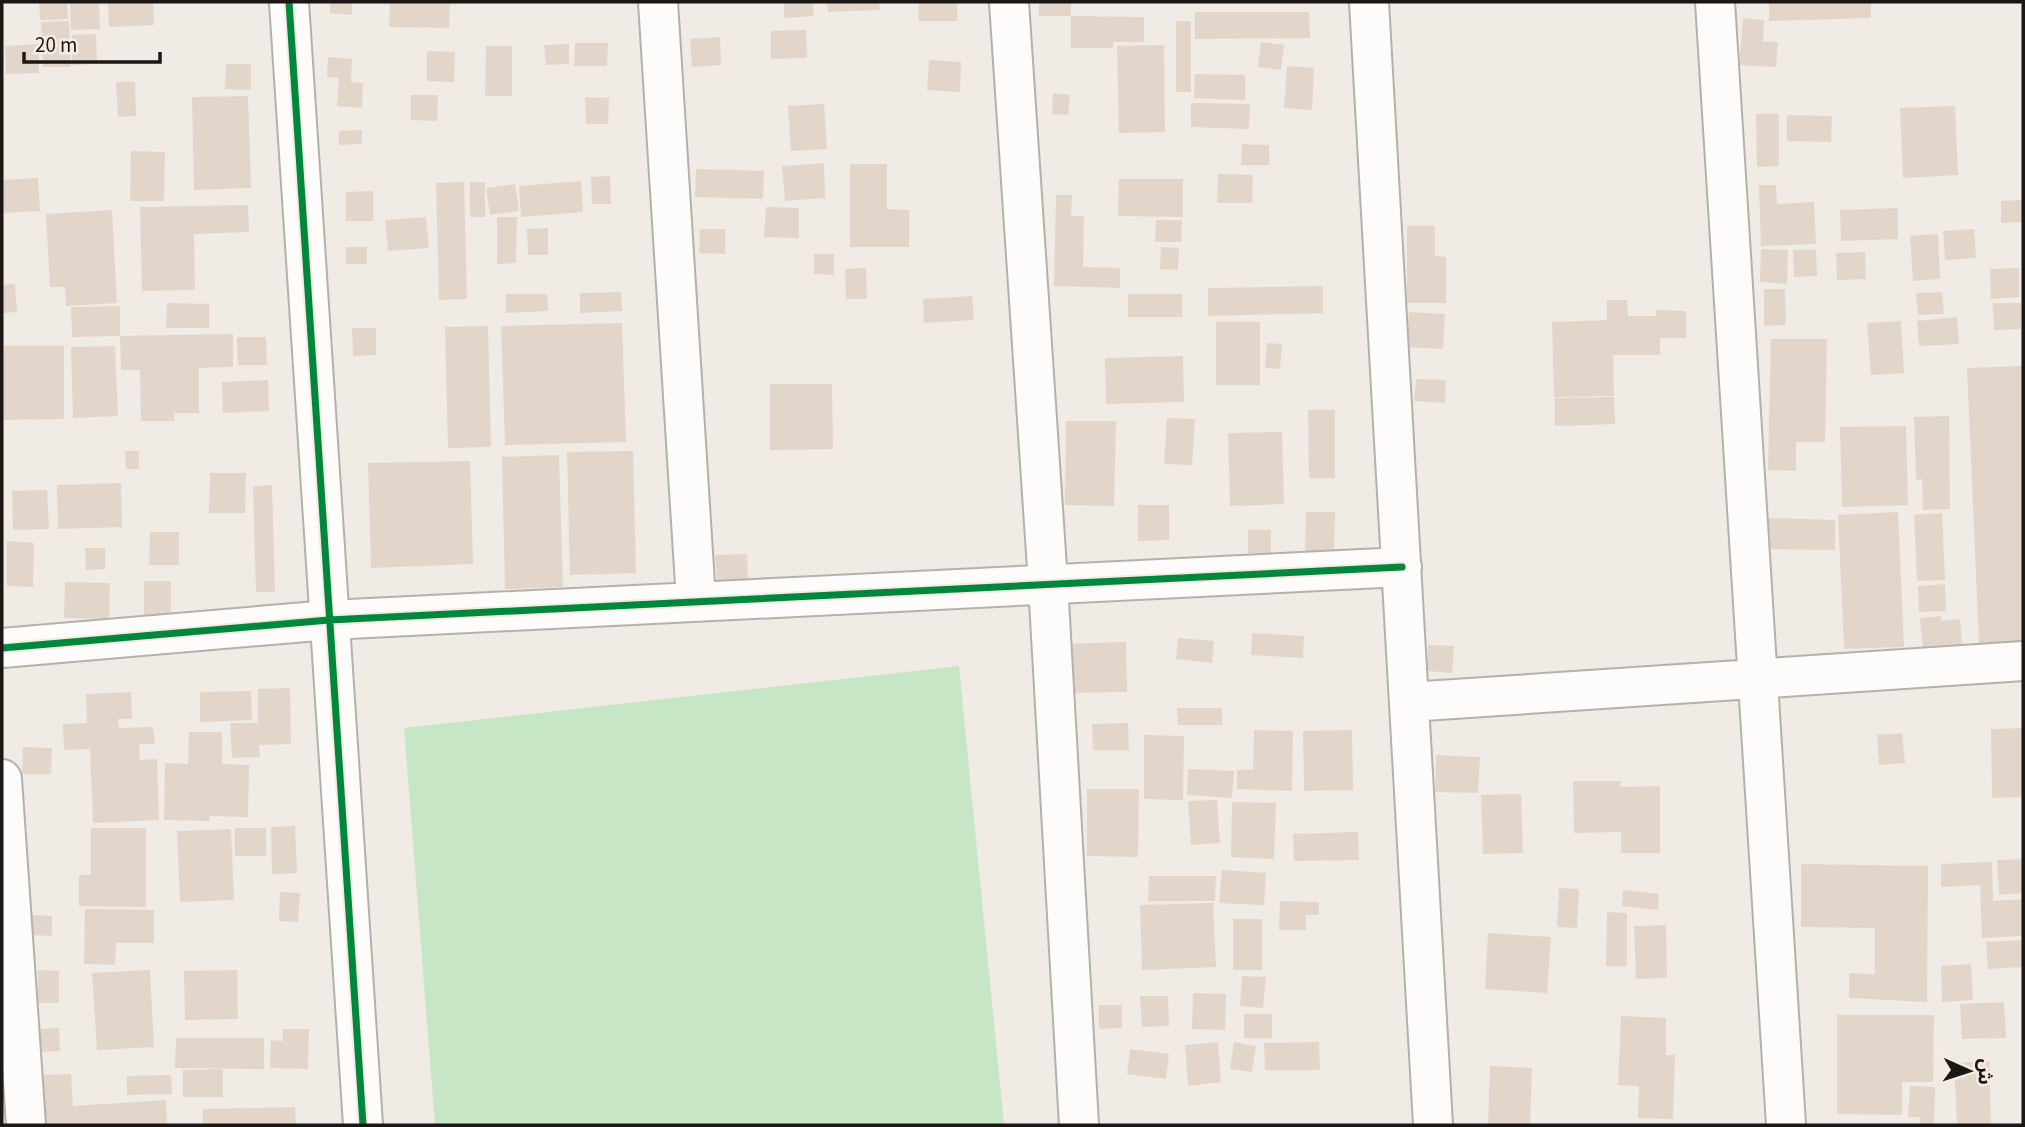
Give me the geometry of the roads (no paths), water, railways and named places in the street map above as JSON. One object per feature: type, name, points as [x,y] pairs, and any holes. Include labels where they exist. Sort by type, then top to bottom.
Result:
[{"type":"street","points":[[289,2],[363,1125]]},
{"type":"street","points":[[657,2],[696,600]]},
{"type":"street","points":[[1009,2],[1048,583],[1079,1125]]},
{"type":"street","points":[[1369,2],[1433,1125]]},
{"type":"street","points":[[1715,2],[1786,1125]]},
{"type":"street","points":[[2,648],[329,620],[1402,567]]},
{"type":"street","points":[[1409,702],[2023,661]]},
{"type":"street","points":[[2,779],[26,1125]]}]
